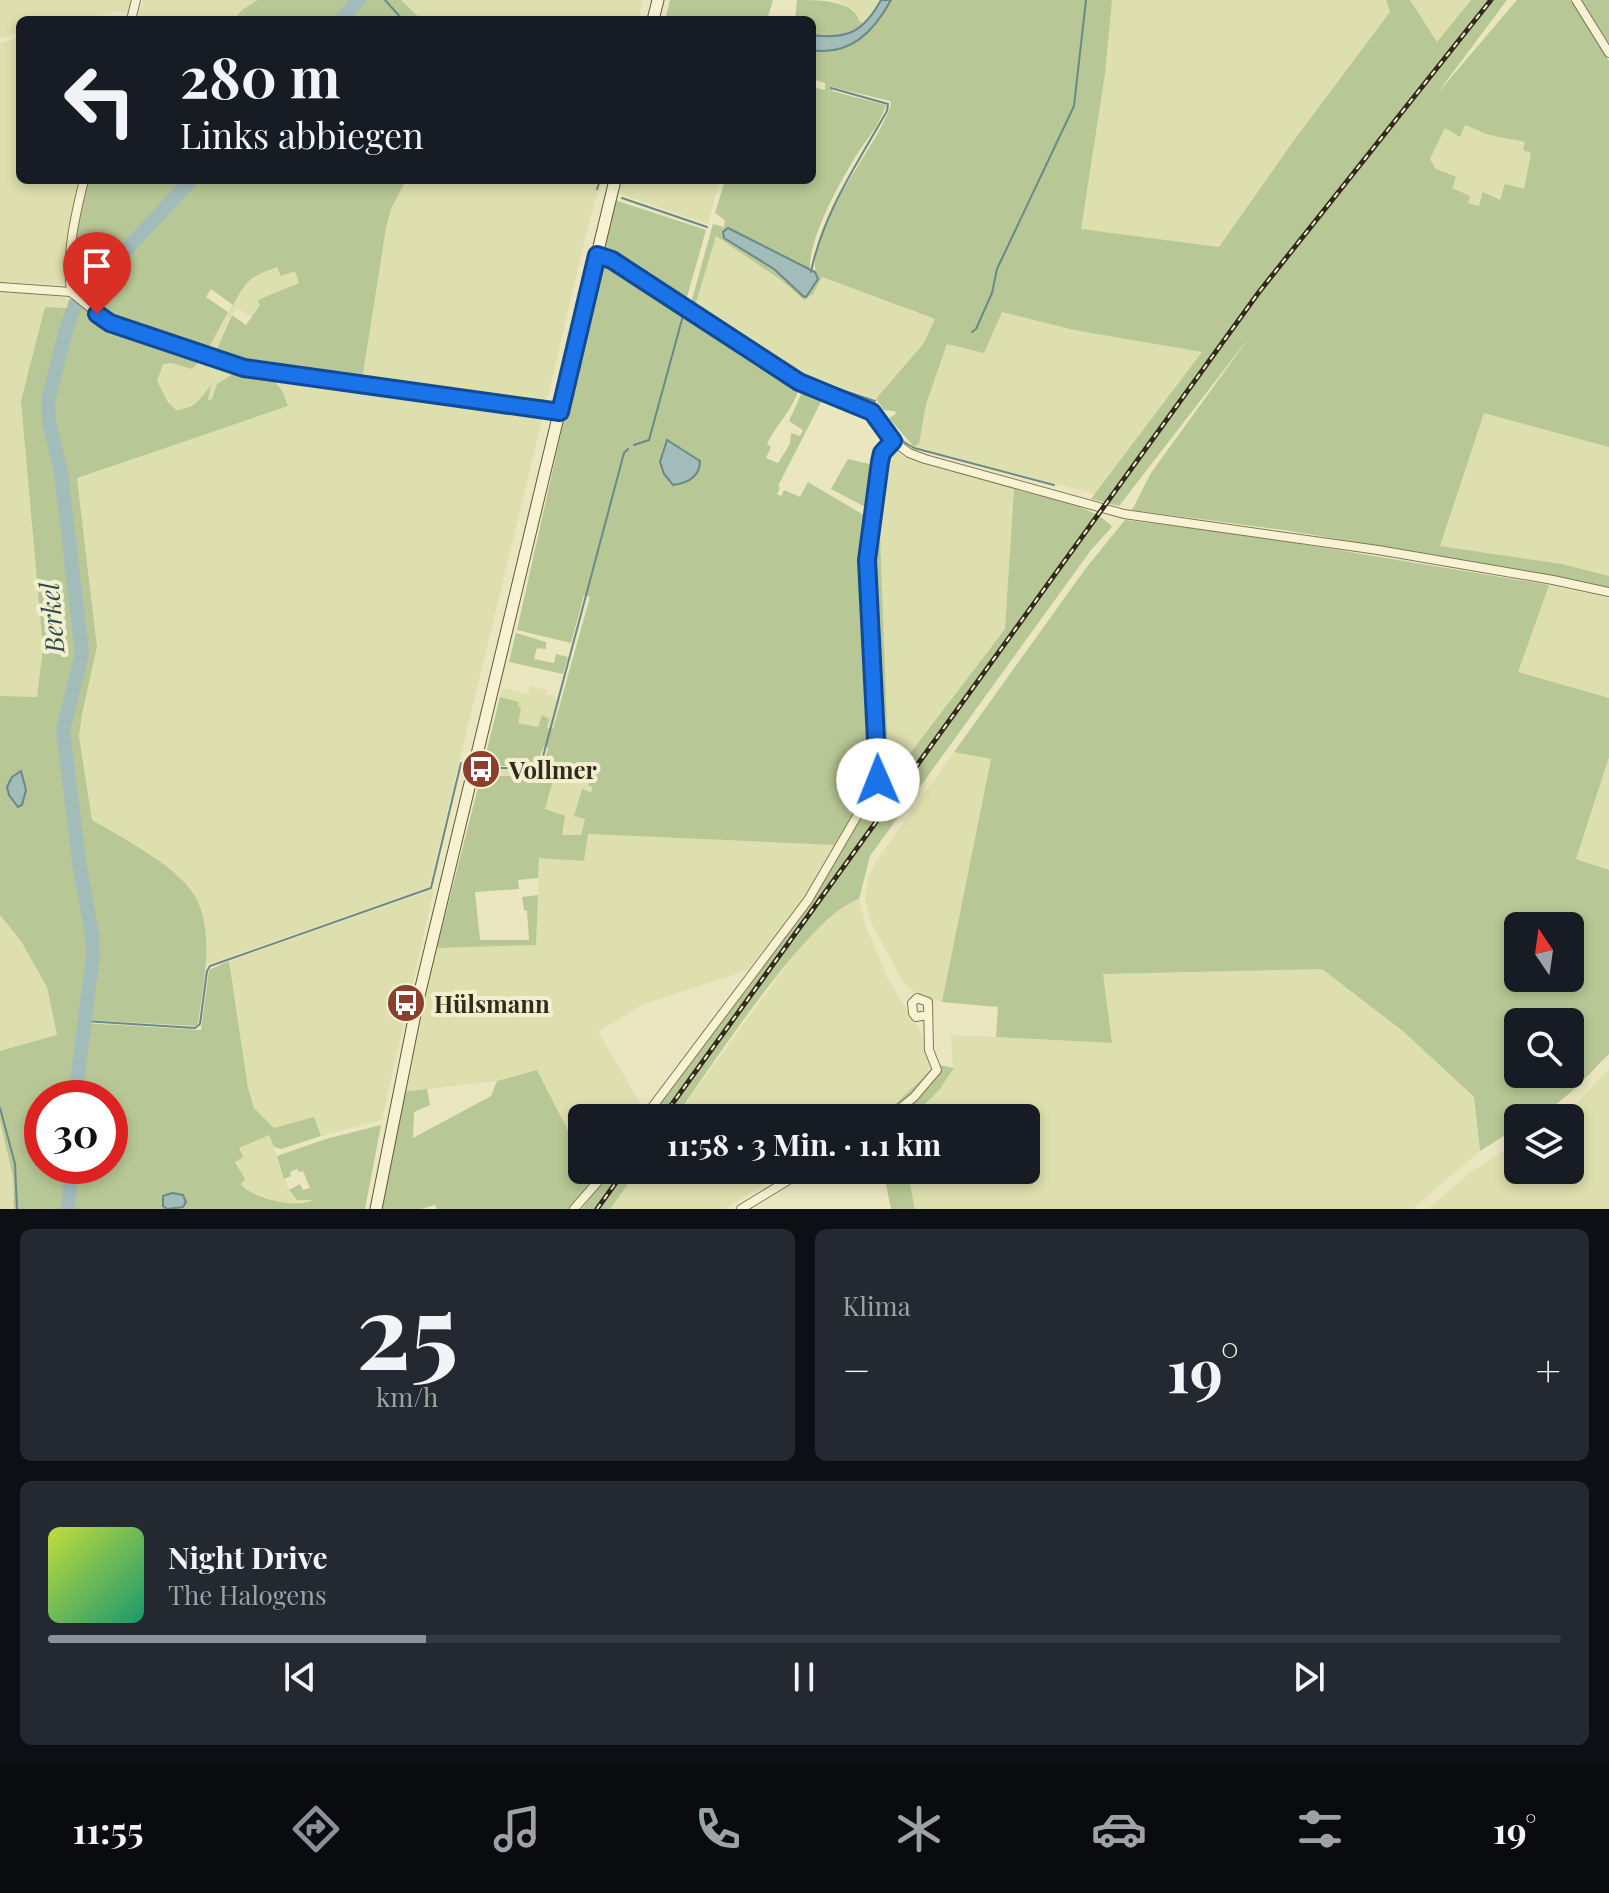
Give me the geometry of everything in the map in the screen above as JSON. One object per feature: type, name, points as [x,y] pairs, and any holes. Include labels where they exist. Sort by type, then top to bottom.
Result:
[{"type":"main road","points":[[376,1209],[404,1062],[614,184]]},
{"type":"street","points":[[1576,0],[1609,53]]},
{"type":"street","points":[[83,184],[73,226],[69,276],[73,292],[110,323],[244,368],[560,412]]},
{"type":"street","points":[[597,255],[612,260],[799,382],[872,412],[893,441],[909,453],[925,459],[1124,514],[1378,550],[1609,592]]},
{"type":"street","points":[[0,287],[73,292]]},
{"type":"street","points":[[655,1104],[808,900],[878,780],[867,560],[880,462],[882,453],[893,441]]},
{"type":"street","points":[[905,1104],[937,1070],[929,1050],[928,1015]]},
{"type":"street","points":[[574,1209],[596,1184]]},
{"type":"street","points":[[741,1209],[782,1184]]},
{"type":"green space","points":[[0,0],[133,0],[129,13],[16,16],[16,34],[0,38]]},
{"type":"green space","points":[[143,0],[257,0],[237,16],[138,16]]},
{"type":"green space","points":[[257,0],[356,0],[341,16],[237,16]]},
{"type":"green space","points":[[360,0],[401,0],[418,16],[346,16]]},
{"type":"green space","points":[[401,0],[643,0],[639,16],[418,16]]},
{"type":"green space","points":[[670,0],[773,0],[768,16],[666,16]]},
{"type":"green space","points":[[797,0],[825,1],[850,9],[866,25],[834,37],[816,35],[816,16],[795,16]]},
{"type":"green space","points":[[836,0],[881,0],[866,25],[859,21],[853,10]]},
{"type":"green space","points":[[891,0],[1112,0],[1105,74],[1081,229],[1219,247],[1390,12],[1386,0],[1410,0],[1437,42],[1471,0],[1507,0],[1436,95],[1517,0],[1570,0],[1609,61],[1609,447],[1484,413],[1440,546],[1562,564],[1609,576],[1609,588],[1556,576],[1284,530],[1132,510],[1151,473],[1251,335],[1119,506],[1091,499],[1202,352],[1074,330],[1002,312],[984,353],[947,344],[926,404],[919,444],[914,447],[889,418],[896,414],[895,411],[884,410],[876,399],[924,343],[935,319],[822,277],[813,294],[804,300],[781,280],[716,236],[695,306],[691,303],[713,224],[724,227],[725,220],[715,213],[724,184],[816,184],[816,88],[825,90],[825,83],[816,80],[816,50],[850,45],[877,22]],"holes":[[[832,87],[890,101],[884,122],[829,216],[819,240],[815,261],[818,279],[806,297],[774,269],[724,238],[753,243],[810,269],[814,243],[826,212],[886,105],[832,91]],[[1465,125],[1489,135],[1525,142],[1523,150],[1531,153],[1524,189],[1505,184],[1500,200],[1483,192],[1479,206],[1468,203],[1470,196],[1452,188],[1456,177],[1436,169],[1430,159],[1445,128],[1460,137]]]},
{"type":"green space","points":[[1112,0],[1386,0],[1391,12],[1295,139],[1220,247],[1080,230],[1105,74]]},
{"type":"green space","points":[[1410,0],[1471,0],[1437,42]]},
{"type":"green space","points":[[1581,0],[1609,0],[1609,43]]},
{"type":"green space","points":[[16,39],[16,184],[77,184],[69,225],[65,282],[62,285],[0,282],[0,43]]},
{"type":"green space","points":[[1465,125],[1489,135],[1526,142],[1532,152],[1524,189],[1503,193],[1500,200],[1479,207],[1468,203],[1470,196],[1451,188],[1430,159],[1445,128]]},
{"type":"green space","points":[[88,184],[185,184],[81,293],[74,254],[81,205]]},
{"type":"green space","points":[[191,184],[404,184],[391,209],[386,228],[362,380],[248,364],[215,353],[232,315],[246,325],[260,305],[258,300],[299,283],[295,271],[281,276],[277,267],[255,277],[246,284],[233,305],[211,289],[206,297],[228,312],[207,351],[126,325],[111,318],[85,297]]},
{"type":"green space","points":[[404,184],[601,184],[546,404],[362,380],[391,209]]},
{"type":"green space","points":[[620,184],[719,184],[708,224],[617,193]]},
{"type":"green space","points":[[615,200],[706,230],[685,304],[602,251]]},
{"type":"green space","points":[[716,236],[807,299],[817,288],[821,277],[936,320],[924,343],[876,399],[805,375],[695,306]]},
{"type":"green space","points":[[600,259],[800,385],[794,401],[767,444],[771,447],[766,458],[778,463],[790,444],[791,433],[800,436],[803,430],[789,421],[804,388],[824,396],[778,486],[777,494],[781,496],[784,490],[800,497],[808,482],[867,517],[863,552],[872,779],[834,845],[588,834],[584,861],[539,858],[538,878],[518,880],[519,889],[475,892],[480,940],[529,940],[527,911],[524,910],[522,897],[538,895],[536,945],[437,948],[481,776],[544,776],[553,780],[545,809],[565,816],[562,835],[581,835],[585,819],[574,816],[582,789],[591,792],[592,787],[588,785],[592,774],[587,772],[588,765],[575,765],[573,771],[544,764],[548,748],[544,746],[536,766],[483,766],[500,697],[519,702],[518,723],[538,727],[542,715],[549,719],[547,728],[553,729],[590,597],[584,595],[571,643],[517,630]]},
{"type":"green space","points":[[277,266],[295,270],[300,283],[259,300],[260,305],[251,317],[237,308],[215,353],[207,351],[250,277]]},
{"type":"green space","points":[[0,290],[46,292],[69,299],[67,308],[44,307],[43,647],[37,697],[0,696]]},
{"type":"green space","points":[[69,299],[75,300],[64,329],[47,403],[47,422],[59,481],[79,636],[77,661],[64,708],[61,733],[91,955],[76,1080],[24,1080],[24,1184],[69,1184],[67,1209],[14,1209],[13,1177],[0,1121],[0,1051],[57,1035],[47,987],[21,941],[0,915],[0,696],[37,697],[43,647],[21,401],[45,307],[67,308]]},
{"type":"green space","points":[[79,304],[108,326],[203,358],[192,369],[163,364],[157,381],[176,410],[193,405],[211,385],[208,400],[212,399],[217,384],[239,370],[271,379],[280,388],[288,406],[77,478],[97,647],[79,736],[92,820],[166,866],[191,890],[198,902],[205,932],[206,963],[198,1024],[195,1026],[86,1020],[93,934],[67,738],[70,704],[84,655],[64,479],[51,419],[56,378]]},
{"type":"green space","points":[[1002,312],[1074,330],[1203,352],[1095,494],[914,448],[919,444],[926,404],[947,344]]},
{"type":"green space","points":[[203,358],[239,370],[217,384],[212,399],[207,401],[210,388],[185,409],[173,409],[157,381],[160,369],[163,364],[171,363],[192,369]]},
{"type":"green space","points":[[272,378],[543,416],[429,887],[206,965],[202,917],[193,894],[165,867],[92,820],[79,736],[97,647],[77,477],[288,406],[278,382]]},
{"type":"green space","points":[[1484,412],[1609,447],[1609,576],[1562,564],[1439,546]]},
{"type":"green space","points":[[891,447],[903,457],[1014,489],[1005,629],[888,782],[880,536],[874,536],[883,459]]},
{"type":"green space","points":[[848,459],[873,465],[867,508],[831,489]]},
{"type":"green space","points":[[1014,489],[1081,507],[1104,519],[1112,527],[1091,550],[870,856],[859,899],[838,911],[788,962],[685,1104],[659,1104],[811,901],[881,782],[874,536],[880,535],[889,781],[1005,629]]},
{"type":"green space","points":[[1125,520],[1241,534],[1549,585],[1518,672],[1609,698],[1609,757],[1576,859],[1609,870],[1609,1054],[1584,1079],[1584,1008],[1504,1008],[1504,1088],[1574,1088],[1556,1104],[1504,1104],[1504,1136],[1480,1151],[1474,1097],[1404,1032],[1322,969],[1103,974],[1112,1043],[996,1037],[998,1007],[942,1002],[991,759],[954,752],[1086,568]]},
{"type":"green space","points":[[1549,585],[1609,598],[1609,698],[1517,672]]},
{"type":"green space","points":[[516,633],[546,642],[546,649],[537,648],[534,659],[554,663],[556,654],[568,657],[563,674],[509,662]]},
{"type":"green space","points":[[530,686],[546,690],[546,695],[555,695],[554,699],[560,700],[553,730],[546,728],[542,715],[539,728],[517,722],[521,708],[518,707],[519,702],[500,697],[503,688],[528,694]]},
{"type":"green space","points":[[954,752],[991,759],[942,1002],[915,992],[903,982],[871,922],[865,900],[868,879],[875,863]]},
{"type":"green space","points":[[1609,757],[1609,870],[1575,859]]},
{"type":"green space","points":[[580,763],[589,765],[592,773],[589,785],[592,786],[574,816],[585,819],[581,836],[561,835],[544,809],[552,779],[544,776],[481,776],[483,769],[541,770],[544,764],[573,770]]},
{"type":"green space","points":[[587,834],[834,845],[805,895],[748,970],[642,1005],[598,1032],[641,1104],[568,1104],[568,1131],[537,1070],[497,1081],[402,1092],[437,948],[536,945],[539,858]]},
{"type":"green space","points":[[434,889],[382,1120],[321,1136],[314,1117],[274,1128],[254,1108],[248,1088],[229,961]]},
{"type":"green space","points":[[859,899],[865,924],[889,981],[922,1034],[930,1067],[919,1085],[893,1104],[685,1104],[802,944],[846,903]]},
{"type":"green space","points":[[0,915],[20,940],[47,986],[57,1035],[0,1051]]},
{"type":"green space","points":[[229,961],[248,1088],[254,1108],[274,1128],[314,1117],[321,1136],[281,1149],[274,1147],[269,1135],[239,1148],[243,1157],[235,1162],[245,1179],[241,1184],[265,1198],[306,1203],[313,1200],[297,1200],[289,1190],[300,1184],[303,1190],[310,1188],[303,1171],[297,1169],[284,1179],[277,1156],[381,1125],[365,1209],[69,1209],[71,1184],[128,1184],[128,1080],[79,1080],[85,1023],[201,1030],[209,970]]},
{"type":"green space","points":[[1322,969],[1404,1032],[1474,1098],[1480,1151],[1412,1209],[915,1209],[910,1184],[1040,1184],[1040,1104],[925,1104],[939,1090],[953,1068],[951,1035],[1112,1043],[1102,974]]},
{"type":"green space","points":[[935,1064],[954,1068],[925,1104],[895,1104]]},
{"type":"green space","points":[[1609,1069],[1609,1209],[1428,1209],[1472,1171],[1504,1151],[1504,1184],[1584,1184],[1584,1104],[1576,1104]]},
{"type":"green space","points":[[537,1070],[568,1131],[568,1184],[589,1184],[571,1209],[437,1209],[435,1205],[421,1209],[382,1209],[402,1092],[427,1089],[430,1105],[414,1112],[413,1138],[491,1096],[497,1081]]},
{"type":"green space","points":[[0,1121],[13,1177],[14,1209],[0,1209]]},
{"type":"green space","points":[[269,1135],[291,1195],[314,1199],[311,1203],[300,1207],[274,1201],[252,1193],[241,1184],[245,1179],[235,1161],[239,1148]]},
{"type":"green space","points":[[601,1184],[628,1184],[610,1209],[582,1209]]},
{"type":"green space","points":[[628,1184],[765,1184],[724,1209],[610,1209]]},
{"type":"green space","points":[[886,1184],[910,1184],[915,1209],[891,1209]]},
{"type":"water","points":[[881,0],[891,0],[877,22],[860,39],[838,49],[816,50],[816,35],[836,36],[854,31],[875,11]]},
{"type":"water","points":[[728,228],[815,272],[818,279],[806,297],[774,269],[724,238],[723,232]]},
{"type":"water","points":[[667,440],[700,461],[698,471],[688,481],[673,485],[664,474],[660,462]]},
{"type":"water","points":[[21,771],[26,790],[22,805],[18,807],[7,787],[12,777]]},
{"type":"water","points":[[172,1193],[183,1195],[186,1202],[183,1207],[167,1209],[163,1206],[163,1196]]},
{"type":"waterway","name":"Berkel","points":[[344,16],[359,0]]},
{"type":"waterway","points":[[385,0],[399,16]]},
{"type":"waterway","points":[[972,332],[992,293],[997,269],[1074,106],[1086,0]]},
{"type":"waterway","points":[[811,272],[832,209],[887,111],[888,104],[831,88]]},
{"type":"waterway","name":"Berkel","points":[[77,1080],[93,955],[63,730],[82,654],[61,472],[49,422],[48,401],[75,305],[187,184]]},
{"type":"waterway","points":[[597,189],[599,184]]},
{"type":"waterway","points":[[622,198],[707,227]]},
{"type":"waterway","points":[[695,308],[803,377],[875,401]]},
{"type":"waterway","points":[[634,445],[649,440],[684,312]]},
{"type":"waterway","points":[[892,425],[904,442],[914,448],[1054,485]]},
{"type":"waterway","points":[[484,768],[537,768],[541,764],[624,453],[628,449]]},
{"type":"waterway","points":[[84,1021],[195,1028],[200,1024],[210,966],[431,888],[461,763]]},
{"type":"waterway","points":[[0,1108],[15,1164],[17,1209]]},
{"type":"waterway","name":"Berkel","points":[[68,1209],[70,1184]]},
{"type":"railway","points":[[672,1104],[1259,292],[1491,0]]},
{"type":"railway","points":[[597,1209],[615,1184]]},
{"type":"place","name":"Vollmer","points":[[481,769]]},
{"type":"place","name":"Hülsmann","points":[[406,1003]]},
{"type":"route","points":[[97,314],[110,323],[244,368],[560,412],[597,255],[612,260],[799,382],[872,412],[893,441],[882,453],[880,462],[867,560],[878,780]]}]
